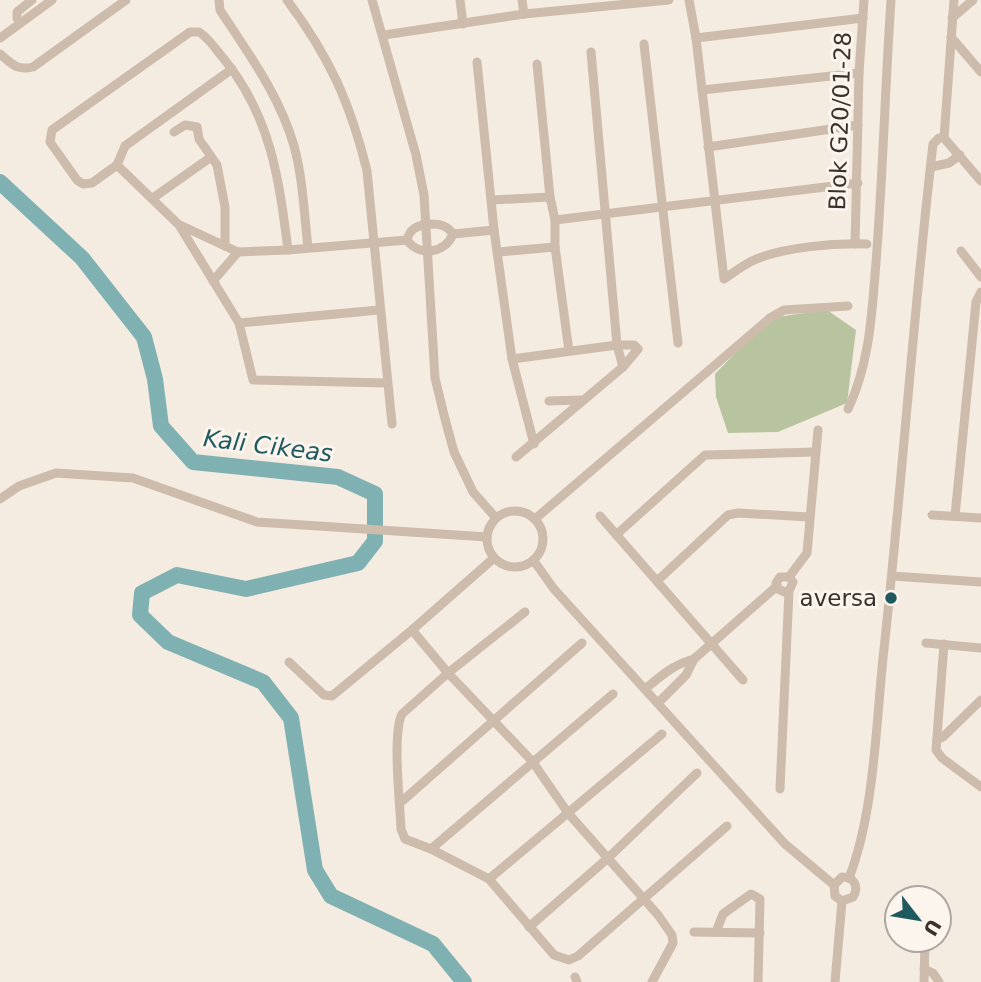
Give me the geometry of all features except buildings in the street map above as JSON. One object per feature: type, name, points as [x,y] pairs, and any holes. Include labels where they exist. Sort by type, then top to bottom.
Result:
[{"type":"street","points":[[20,23],[17,12],[32,0]]},
{"type":"street","points":[[0,38],[52,0]]},
{"type":"street","points":[[219,0],[220,10],[271,91],[288,128],[298,160],[308,247]]},
{"type":"street","points":[[287,0],[330,63],[353,120],[366,171],[392,424]]},
{"type":"street","points":[[372,0],[384,35],[424,195],[435,378],[454,452],[473,492],[496,518]]},
{"type":"street","points":[[460,0],[463,24]]},
{"type":"street","points":[[522,0],[524,14]]},
{"type":"street","points":[[384,35],[578,4],[669,0]]},
{"type":"street","points":[[689,0],[696,38],[724,279],[752,261],[767,256],[801,249],[867,244]]},
{"type":"street","name":"Blok G20/01-28","points":[[855,244],[859,73],[864,0]]},
{"type":"street","points":[[848,409],[860,380],[871,323],[883,184],[891,0]]},
{"type":"street","points":[[954,0],[944,138],[981,181]]},
{"type":"street","points":[[952,18],[973,0]]},
{"type":"street","points":[[0,54],[16,68],[33,66],[121,2]]},
{"type":"street","points":[[696,38],[863,18]]},
{"type":"street","points":[[232,69],[125,146],[117,165],[92,183],[81,183],[50,142],[51,133],[190,32],[197,31],[232,69],[254,107],[273,153],[280,184],[288,250]]},
{"type":"street","points":[[951,37],[981,71]]},
{"type":"street","points":[[644,44],[678,343]]},
{"type":"street","points":[[591,52],[617,345],[623,367]]},
{"type":"street","points":[[477,62],[494,230],[512,359],[534,444]]},
{"type":"street","points":[[537,64],[550,197],[555,220],[555,247],[569,351]]},
{"type":"street","points":[[702,90],[859,73]]},
{"type":"street","points":[[174,132],[185,125],[197,127],[199,139],[217,165],[225,207],[225,246]]},
{"type":"street","points":[[708,147],[858,125]]},
{"type":"street","points":[[849,878],[866,816],[892,576],[930,167],[933,144],[939,138],[944,138]]},
{"type":"street","points":[[930,167],[949,163],[960,155]]},
{"type":"street","points":[[153,198],[211,157]]},
{"type":"street","points":[[117,165],[179,225],[239,323],[253,380],[387,383]]},
{"type":"street","points":[[555,220],[858,183]]},
{"type":"street","points":[[492,200],[550,197]]},
{"type":"street","points":[[407,240],[410,231],[427,224],[442,225],[453,234],[494,230]]},
{"type":"street","points":[[179,225],[238,252],[407,240]]},
{"type":"street","points":[[407,240],[415,249],[440,250],[446,246],[453,234]]},
{"type":"street","points":[[498,252],[555,247]]},
{"type":"street","points":[[961,251],[981,277]]},
{"type":"street","points":[[213,281],[238,252]]},
{"type":"street","points":[[955,516],[976,302],[981,292]]},
{"type":"street","points":[[535,519],[770,318],[784,310],[848,306]]},
{"type":"street","points":[[239,323],[379,310]]},
{"type":"street","points":[[512,359],[617,345],[634,345],[638,349],[623,367],[516,457]]},
{"type":"street","points":[[969,363],[980,365]]},
{"type":"street","points":[[549,401],[581,400]]},
{"type":"street","points":[[789,577],[806,556],[818,430]]},
{"type":"street","points":[[616,535],[705,455],[815,452]]},
{"type":"street","points":[[0,499],[19,486],[56,473],[133,478],[257,522],[487,537]]},
{"type":"street","points":[[512,511],[528,514],[535,519],[543,534],[543,543],[541,552],[534,561],[519,567],[509,567],[494,558],[488,548],[487,537],[496,518],[512,511]]},
{"type":"street","points":[[657,582],[728,515],[738,513],[809,517]]},
{"type":"street","points":[[932,515],[981,518]]},
{"type":"street","points":[[600,516],[743,680]]},
{"type":"street","points":[[289,662],[328,697],[338,693],[494,558]]},
{"type":"street","points":[[534,561],[554,589],[785,844],[834,885]]},
{"type":"street","points":[[892,576],[981,582]]},
{"type":"street","points":[[658,703],[686,675],[694,659],[777,586],[780,577],[789,577]]},
{"type":"street","points":[[780,789],[789,591],[793,582],[789,577]]},
{"type":"street","points":[[777,586],[781,592],[789,591]]},
{"type":"street","points":[[525,612],[448,673],[399,719],[400,803],[403,836],[408,842],[431,849],[489,879],[554,955],[569,961],[645,899],[727,826]]},
{"type":"street","points":[[412,630],[448,673],[532,761],[568,813],[645,899],[672,935],[673,943],[653,982]]},
{"type":"street","points":[[400,803],[582,643]]},
{"type":"street","points":[[926,643],[981,648]]},
{"type":"street","points":[[944,644],[936,750],[942,758],[981,787]]},
{"type":"street","points":[[645,689],[664,673],[682,662],[694,659]]},
{"type":"street","points":[[664,673],[676,686]]},
{"type":"street","points":[[431,849],[612,694]]},
{"type":"street","points":[[937,740],[981,700]]},
{"type":"street","points":[[489,879],[662,734]]},
{"type":"street","points":[[528,927],[608,858],[697,773]]},
{"type":"street","points":[[839,878],[849,878],[855,884],[856,892],[850,899],[842,901],[833,893],[834,885],[839,878]]},
{"type":"street","points":[[716,932],[723,914],[751,894],[760,899],[758,982]]},
{"type":"street","points":[[835,982],[842,901]]},
{"type":"street","points":[[694,932],[760,933]]},
{"type":"street","points":[[924,982],[925,954]]},
{"type":"street","points":[[925,969],[933,973],[939,982]]},
{"type":"green space","points":[[827,310],[856,330],[847,403],[778,432],[728,433],[716,397],[715,374],[769,318]]},
{"type":"waterway","name":"Kali Cikeas","points":[[0,182],[82,258],[144,337],[155,379],[161,426],[193,462],[338,477],[375,494],[375,541],[358,563],[246,589],[177,575],[142,593],[140,615],[168,642],[263,682],[291,718],[315,870],[331,896],[433,944],[464,982]]},
{"type":"place","name":"aversa","points":[[891,598]]}]
